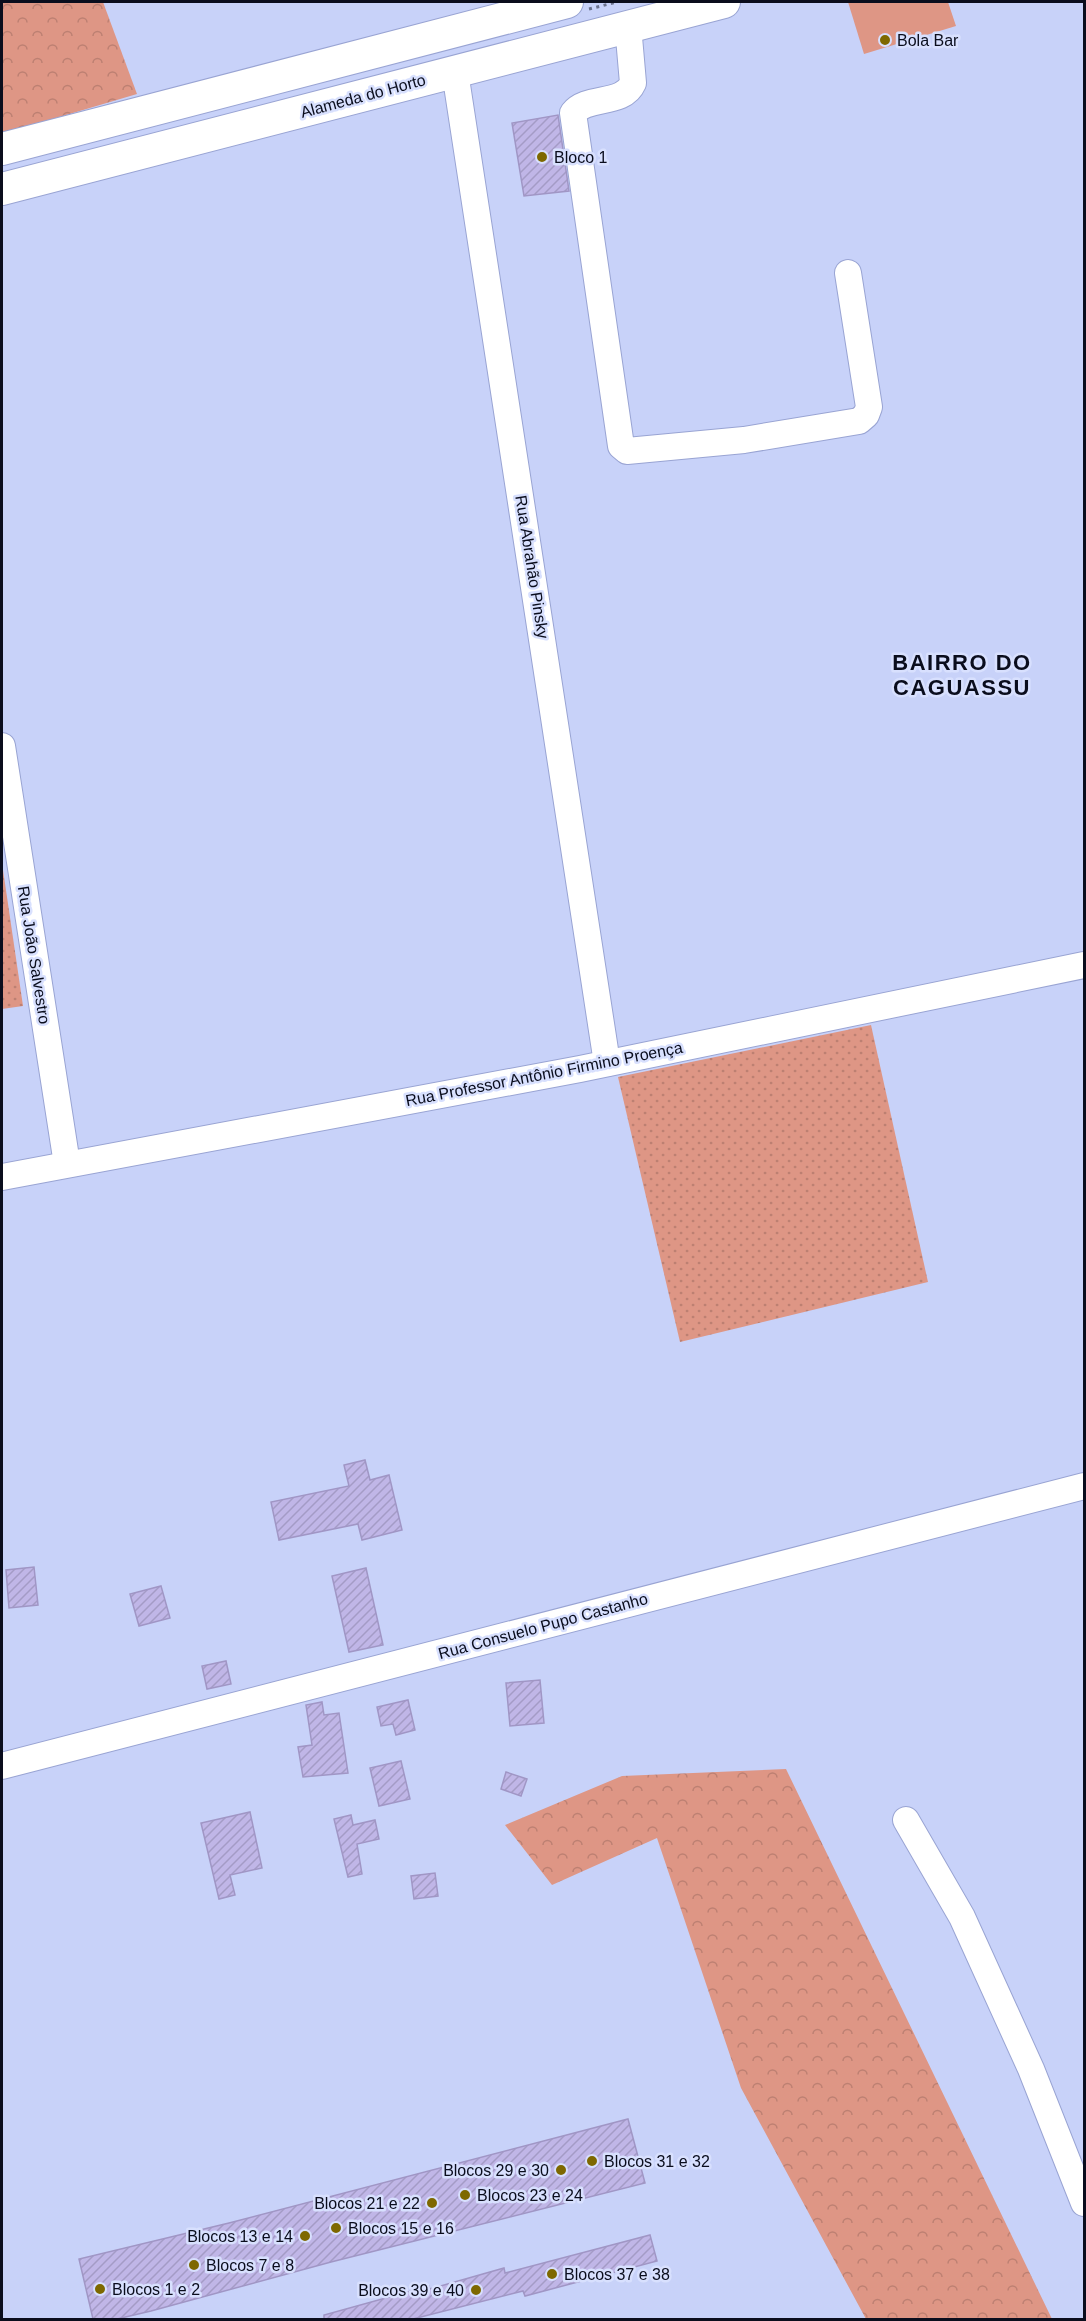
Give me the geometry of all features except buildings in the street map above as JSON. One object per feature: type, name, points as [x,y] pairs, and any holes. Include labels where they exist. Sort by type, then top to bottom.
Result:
[{"type":"main road","points":[[2,149],[567,2]]},
{"type":"main road","name":"Alameda do Horto","points":[[2,189],[724,2]]},
{"type":"street","points":[[628,26],[633,83],[630,89],[618,96],[578,107],[573,113],[621,446],[627,451],[744,440],[859,421],[866,415],[869,407],[848,273]]},
{"type":"street","name":"Rua Abrahão Pinsky","points":[[455,72],[607,1063]]},
{"type":"street","name":"Rua João Salvestro","points":[[2,746],[67,1164]]},
{"type":"street","name":"Rua Professor Antônio Firmino Proença","points":[[2,1177],[607,1063],[1084,965]]},
{"type":"street","name":"Rua Consuelo Pupo Castanho","points":[[2,1766],[1084,1486]]},
{"type":"street","points":[[906,1820],[962,1917],[1031,2069],[1084,2204]]},
{"type":"green space","points":[[2,2],[103,2],[137,94],[2,134]]},
{"type":"green space","name":"Bola Bar","points":[[848,2],[948,2],[956,26],[864,54]]},
{"type":"green space","points":[[2,863],[23,1006],[2,1009]]},
{"type":"green space","points":[[871,1025],[928,1282],[680,1342],[618,1077]]},
{"type":"green space","points":[[786,1769],[1052,2319],[866,2319],[741,2088],[657,1838],[552,1885],[505,1825],[622,1776]]},
{"type":"place","name":"Bola Bar","points":[[885,40]]},
{"type":"place","name":"Bloco 1","points":[[542,157]]},
{"type":"place","name":"Blocos 31 e 32","points":[[592,2161]]},
{"type":"place","name":"Blocos 29 e 30","points":[[561,2170]]},
{"type":"place","name":"Blocos 23 e 24","points":[[465,2195]]},
{"type":"place","name":"Blocos 21 e 22","points":[[432,2203]]},
{"type":"place","name":"Blocos 15 e 16","points":[[336,2228]]},
{"type":"place","name":"Blocos 13 e 14","points":[[305,2236]]},
{"type":"place","name":"Blocos 7 e 8","points":[[194,2265]]},
{"type":"place","name":"Blocos 37 e 38","points":[[552,2274]]},
{"type":"place","name":"Blocos 1 e 2","points":[[100,2289]]},
{"type":"place","name":"Blocos 39 e 40","points":[[476,2290]]},
{"type":"district","name":"BAIRRO DO CAGUASSU","points":[[962,674]]}]
